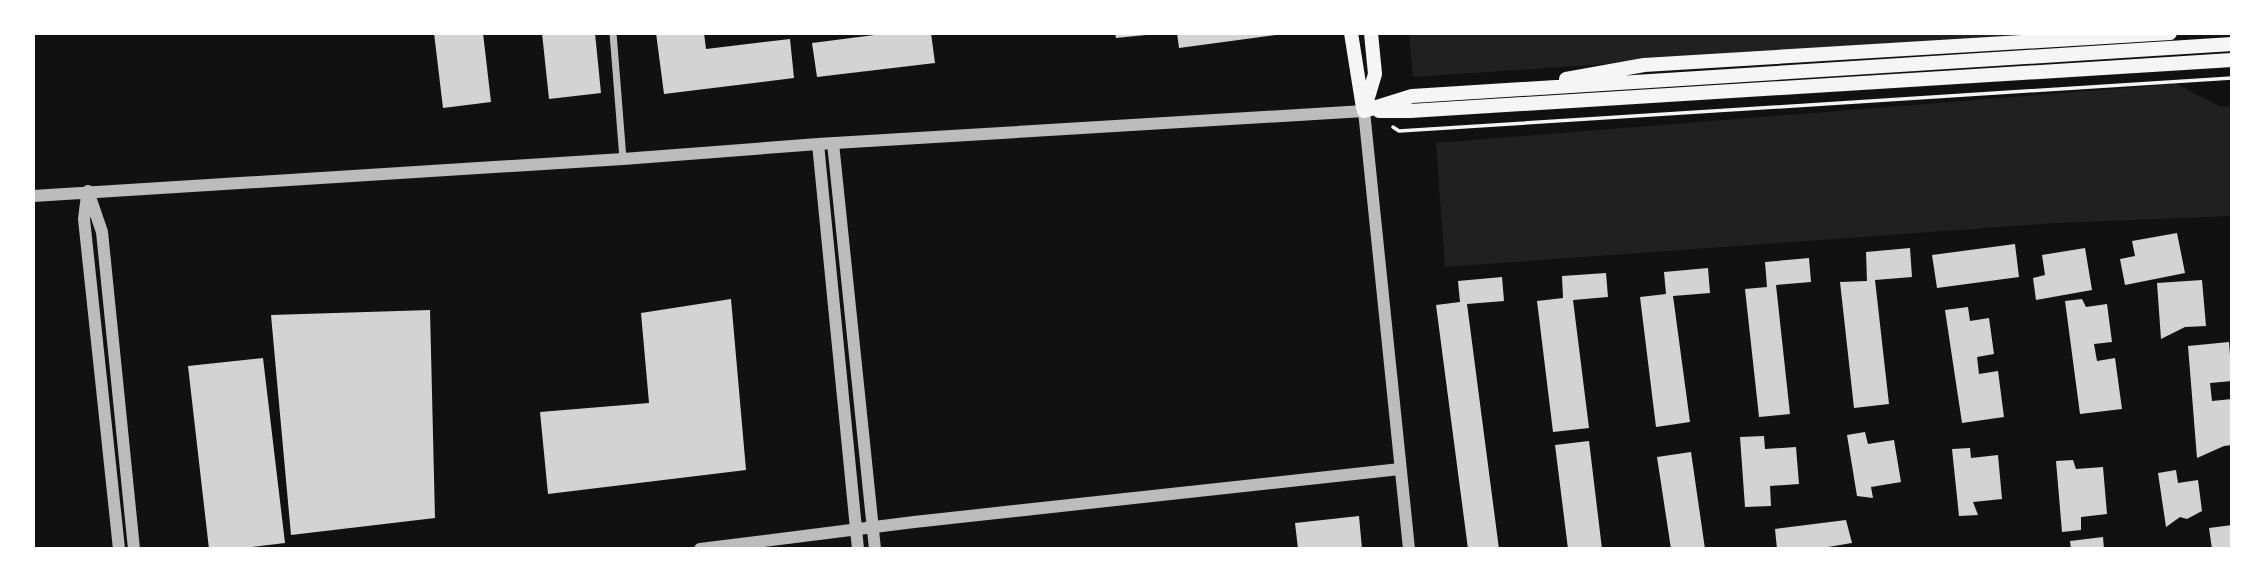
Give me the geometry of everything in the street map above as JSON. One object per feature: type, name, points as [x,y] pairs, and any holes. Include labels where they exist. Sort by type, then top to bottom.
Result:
[{"type":"main road","points":[[1351,33],[1364,111]]},
{"type":"main road","points":[[1364,111],[1375,74],[1371,33]]},
{"type":"main road","points":[[1517,89],[1644,65],[2170,33]]},
{"type":"main road","points":[[1364,111],[1412,96],[2232,44]]},
{"type":"main road","points":[[1364,111],[1410,111],[2232,60]]},
{"type":"street","points":[[613,33],[624,159]]},
{"type":"street","points":[[33,196],[1364,111],[1409,549]]},
{"type":"street","points":[[833,143],[875,549]]},
{"type":"street","points":[[818,144],[858,549]]},
{"type":"street","points":[[88,191],[85,219],[119,549]]},
{"type":"street","points":[[88,191],[102,232],[134,549]]},
{"type":"street","points":[[700,549],[914,522],[1400,469]]},
{"type":"path","points":[[1387,124],[1399,131],[2232,78]]},
{"type":"shaded area","points":[[1409,33],[2073,33],[1413,77]]},
{"type":"shaded area","points":[[2176,84],[2221,107],[2232,106],[2232,216],[2055,223],[1445,267],[1436,143]]},
{"type":"building","points":[[434,33],[483,33],[491,102],[443,108]]},
{"type":"building","points":[[542,33],[595,33],[601,93],[549,99]]},
{"type":"building","points":[[656,33],[704,33],[706,49],[790,39],[794,78],[664,94]]},
{"type":"building","points":[[890,33],[931,33],[935,63],[817,77],[812,43]]},
{"type":"building","points":[[1115,33],[1146,33],[1146,35],[1116,38]]},
{"type":"building","points":[[1177,33],[1276,33],[1276,35],[1179,48]]},
{"type":"building","points":[[2177,233],[2185,273],[2125,285],[2120,259],[2135,256],[2132,241]]},
{"type":"building","points":[[2015,244],[2019,277],[1937,288],[1932,255]]},
{"type":"building","points":[[1910,248],[1912,277],[1875,280],[1889,404],[1854,408],[1840,282],[1867,281],[1866,252]]},
{"type":"building","points":[[2085,248],[2092,290],[2036,300],[2033,278],[2045,275],[2042,255]]},
{"type":"building","points":[[1809,258],[1811,282],[1776,285],[1790,414],[1759,417],[1745,289],[1767,287],[1765,262]]},
{"type":"building","points":[[1708,268],[1710,293],[1673,296],[1690,422],[1656,427],[1640,297],[1666,294],[1664,272]]},
{"type":"building","points":[[1606,273],[1608,297],[1573,300],[1589,428],[1553,432],[1537,301],[1563,298],[1562,276]]},
{"type":"building","points":[[1502,277],[1504,301],[1467,304],[1499,549],[1468,549],[1436,305],[1460,302],[1458,281]]},
{"type":"building","points":[[2202,280],[2206,326],[2185,327],[2161,339],[2157,283]]},
{"type":"building","points":[[731,299],[746,470],[548,494],[540,412],[649,403],[641,313]]},
{"type":"building","points":[[2082,299],[2086,307],[2107,304],[2112,342],[2094,344],[2097,361],[2115,358],[2122,409],[2080,414],[2065,301]]},
{"type":"building","points":[[1968,307],[1970,321],[1989,318],[1994,354],[1977,357],[1979,374],[1998,371],[2004,417],[1962,423],[1945,310]]},
{"type":"building","points":[[430,310],[435,518],[291,535],[271,315]]},
{"type":"building","points":[[2229,342],[2232,381],[2210,383],[2212,401],[2232,399],[2232,445],[2197,458],[2188,346]]},
{"type":"building","points":[[263,358],[285,543],[209,549],[188,366]]},
{"type":"building","points":[[1865,432],[1868,444],[1894,440],[1901,482],[1871,487],[1873,498],[1857,496],[1847,435]]},
{"type":"building","points":[[1764,436],[1765,449],[1796,447],[1799,484],[1770,486],[1771,506],[1745,507],[1740,437]]},
{"type":"building","points":[[1589,441],[1602,549],[1568,549],[1555,445]]},
{"type":"building","points":[[1970,448],[1971,458],[1998,455],[2002,499],[1973,502],[1978,515],[1959,516],[1952,449]]},
{"type":"building","points":[[1691,452],[1705,549],[1671,549],[1657,457]]},
{"type":"building","points":[[2073,460],[2076,469],[2103,467],[2107,514],[2081,517],[2081,530],[2062,532],[2056,461]]},
{"type":"building","points":[[2176,470],[2178,483],[2198,480],[2202,511],[2187,519],[2180,517],[2166,527],[2158,473]]},
{"type":"building","points":[[1359,516],[1362,549],[1298,549],[1295,523]]},
{"type":"building","points":[[1846,520],[1852,543],[1816,549],[1777,549],[1775,529]]},
{"type":"building","points":[[2232,525],[2232,549],[2212,549],[2209,528]]},
{"type":"building","points":[[2103,537],[2104,549],[2071,549],[2070,541]]}]
